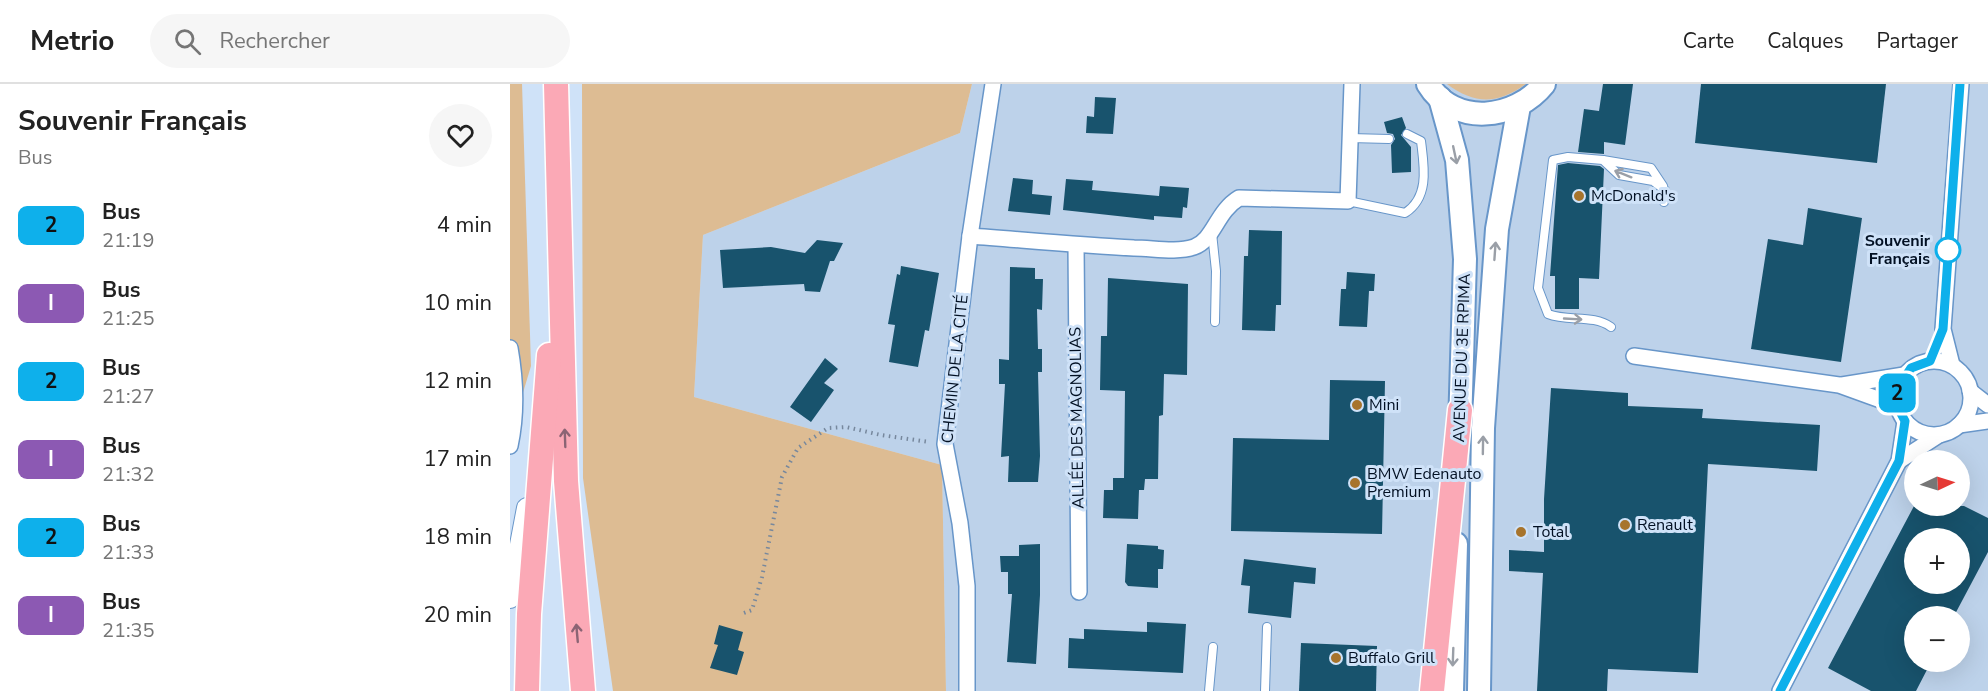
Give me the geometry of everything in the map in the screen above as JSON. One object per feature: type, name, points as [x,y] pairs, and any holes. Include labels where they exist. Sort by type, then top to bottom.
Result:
[{"type":"main road","points":[[556,84],[566,481],[583,691]]},
{"type":"main road","points":[[1434,91],[1464,111],[1482,114],[1503,112],[1519,106],[1536,94],[1544,84]]},
{"type":"main road","name":"AVENUE DU 3E RPIMA","points":[[1434,91],[1456,160],[1465,259],[1452,691]]},
{"type":"main road","name":"AVENUE DU 3E RPIMA","points":[[1480,567],[1483,428],[1497,229],[1519,106]]},
{"type":"main road","points":[[527,691],[529,614],[558,233]]},
{"type":"main road","points":[[1432,691],[1460,410]]},
{"type":"main road","points":[[1479,691],[1480,567]]},
{"type":"main road","points":[[1480,567],[1486,691]]},
{"type":"street","name":"CHEMIN DE LA CITÉ","points":[[967,691],[967,586],[960,523],[945,444],[970,236],[993,84]]},
{"type":"street","points":[[970,236],[1076,245],[1178,250],[1194,247],[1212,232],[1227,205],[1239,198],[1348,201],[1352,84]]},
{"type":"street","points":[[1952,365],[1943,329],[1960,84]]},
{"type":"street","name":"ALLÉE DES MAGNOLIAS","points":[[1076,245],[1079,592]]},
{"type":"street","points":[[1930,361],[1943,329]]},
{"type":"street","points":[[510,348],[515,380],[515,422],[510,446]]},
{"type":"street","points":[[1634,356],[1839,385],[1897,406]]},
{"type":"street","points":[[1839,385],[1904,375],[1920,363],[1930,361],[1952,365],[1961,373],[1970,391],[1988,405]]},
{"type":"street","points":[[1904,375],[1898,388],[1897,406],[1905,421],[1923,434],[1938,435]]},
{"type":"street","points":[[1899,461],[1938,435],[1951,431],[1959,425],[1969,410],[1970,391]]},
{"type":"street","points":[[510,598],[545,402]]},
{"type":"street","points":[[1780,691],[1899,461],[1905,421]]},
{"type":"street","points":[[1959,425],[1988,421]]},
{"type":"lane","points":[[1348,201],[1405,213],[1416,206],[1425,179],[1421,141],[1407,134]]},
{"type":"lane","points":[[1350,138],[1389,139]]},
{"type":"lane","points":[[1611,327],[1601,320],[1557,318],[1548,314],[1538,288],[1553,160],[1568,157],[1651,168],[1665,190],[1664,202]]},
{"type":"lane","points":[[1603,160],[1619,175],[1653,181],[1665,190]]},
{"type":"lane","points":[[1212,232],[1216,271],[1215,322]]},
{"type":"lane","points":[[1265,691],[1267,627]]},
{"type":"lane","points":[[1209,691],[1213,647]]},
{"type":"path","points":[[744,613],[752,610],[762,577],[782,477],[798,448],[828,428],[846,426],[881,435],[945,444]]},
{"type":"shaded area","points":[[510,84],[522,84],[531,366],[510,436]]},
{"type":"shaded area","points":[[582,84],[972,84],[960,133],[703,235],[694,397],[942,465],[946,691],[613,691],[583,478]]},
{"type":"shaded area","points":[[972,84],[1988,84],[1988,691],[946,691],[942,465],[694,397],[703,235],[960,133]]},
{"type":"shaded area","points":[[1447,84],[1526,84],[1506,95],[1477,99]]},
{"type":"building","points":[[1603,84],[1633,84],[1625,145],[1604,142],[1604,154],[1578,152],[1584,109],[1599,111]]},
{"type":"building","points":[[1701,84],[1886,84],[1877,163],[1695,143]]},
{"type":"building","points":[[1095,97],[1116,98],[1113,134],[1086,133],[1087,116],[1094,117]]},
{"type":"building","points":[[1402,117],[1406,128],[1401,135],[1411,147],[1411,172],[1392,173],[1391,145],[1395,139],[1393,134],[1387,133],[1384,122]]},
{"type":"building","name":"McDonald's","points":[[1568,163],[1600,166],[1604,169],[1599,279],[1579,278],[1579,309],[1555,309],[1555,276],[1550,276],[1558,165]]},
{"type":"building","points":[[1013,178],[1033,180],[1032,194],[1052,196],[1050,215],[1008,211]]},
{"type":"building","points":[[1066,179],[1093,181],[1092,190],[1159,196],[1160,186],[1189,188],[1187,208],[1183,207],[1182,218],[1154,216],[1154,220],[1063,210]]},
{"type":"building","points":[[1808,208],[1862,218],[1841,362],[1751,349],[1768,239],[1803,245]]},
{"type":"building","points":[[1249,230],[1282,231],[1281,305],[1276,305],[1275,331],[1242,330],[1244,256],[1248,256]]},
{"type":"building","points":[[817,240],[843,243],[834,261],[830,261],[820,292],[805,291],[804,284],[723,288],[720,250],[771,247],[805,253]]},
{"type":"building","points":[[901,266],[939,273],[929,331],[925,330],[918,367],[889,362],[895,325],[888,324],[897,274],[900,275]]},
{"type":"building","points":[[1010,267],[1035,268],[1035,279],[1043,279],[1042,310],[1037,309],[1038,349],[1042,349],[1042,372],[1038,372],[1040,456],[1038,482],[1008,482],[1009,456],[1001,457],[1005,384],[999,384],[999,359],[1009,360]]},
{"type":"building","points":[[1347,272],[1375,274],[1374,291],[1369,291],[1367,327],[1339,326],[1341,289],[1346,289]]},
{"type":"building","points":[[1108,278],[1188,284],[1187,375],[1164,374],[1163,415],[1159,416],[1158,479],[1145,479],[1144,490],[1139,490],[1138,519],[1103,518],[1104,490],[1113,490],[1113,478],[1124,478],[1125,391],[1100,390],[1101,336],[1107,336]]},
{"type":"building","points":[[825,358],[838,369],[824,383],[834,390],[811,422],[790,407]]},
{"type":"building","points":[[1330,380],[1385,381],[1382,534],[1231,531],[1233,438],[1329,440]]},
{"type":"building","name":"Renault","points":[[1551,388],[1628,393],[1628,406],[1703,409],[1702,418],[1820,425],[1817,471],[1708,464],[1698,673],[1608,669],[1607,691],[1537,691],[1543,573],[1509,571],[1509,550],[1544,552],[1544,499]]},
{"type":"building","points":[[1970,509],[1988,518],[1988,552],[1970,586],[1970,528],[1904,528],[1904,594],[1966,594],[1959,606],[1904,606],[1904,672],[1926,672],[1916,691],[1871,691],[1828,668],[1909,516],[1970,516]]},
{"type":"building","points":[[1040,544],[1036,664],[1007,662],[1012,594],[1008,594],[1008,572],[1001,572],[1000,556],[1019,556],[1019,545]]},
{"type":"building","points":[[1127,544],[1158,546],[1158,549],[1164,550],[1163,569],[1158,569],[1158,588],[1128,586],[1125,582]]},
{"type":"building","points":[[1244,559],[1316,568],[1315,584],[1294,582],[1291,618],[1248,613],[1250,586],[1241,585]]},
{"type":"building","points":[[1147,622],[1186,624],[1183,673],[1068,668],[1069,638],[1084,639],[1084,629],[1147,632]]},
{"type":"building","points":[[719,625],[743,632],[738,650],[744,652],[737,675],[710,668],[718,645],[714,644]]},
{"type":"building","name":"Buffalo Grill","points":[[1301,643],[1377,646],[1376,691],[1299,691]]},
{"type":"bus line","name":"2","points":[[1780,691],[1899,461],[1905,421],[1897,406],[1896,395],[1900,382],[1911,368],[1930,361],[1943,329],[1960,84]]},
{"type":"place","name":"McDonald's","points":[[1579,196]]},
{"type":"place","name":"Souvenir Français","points":[[1948,250]]},
{"type":"place","name":"Mini","points":[[1357,405]]},
{"type":"place","name":"BMW Edenauto Premium","points":[[1355,483]]},
{"type":"place","name":"Renault","points":[[1625,525]]},
{"type":"place","name":"Total","points":[[1521,532]]},
{"type":"place","name":"Buffalo Grill","points":[[1336,658]]}]
